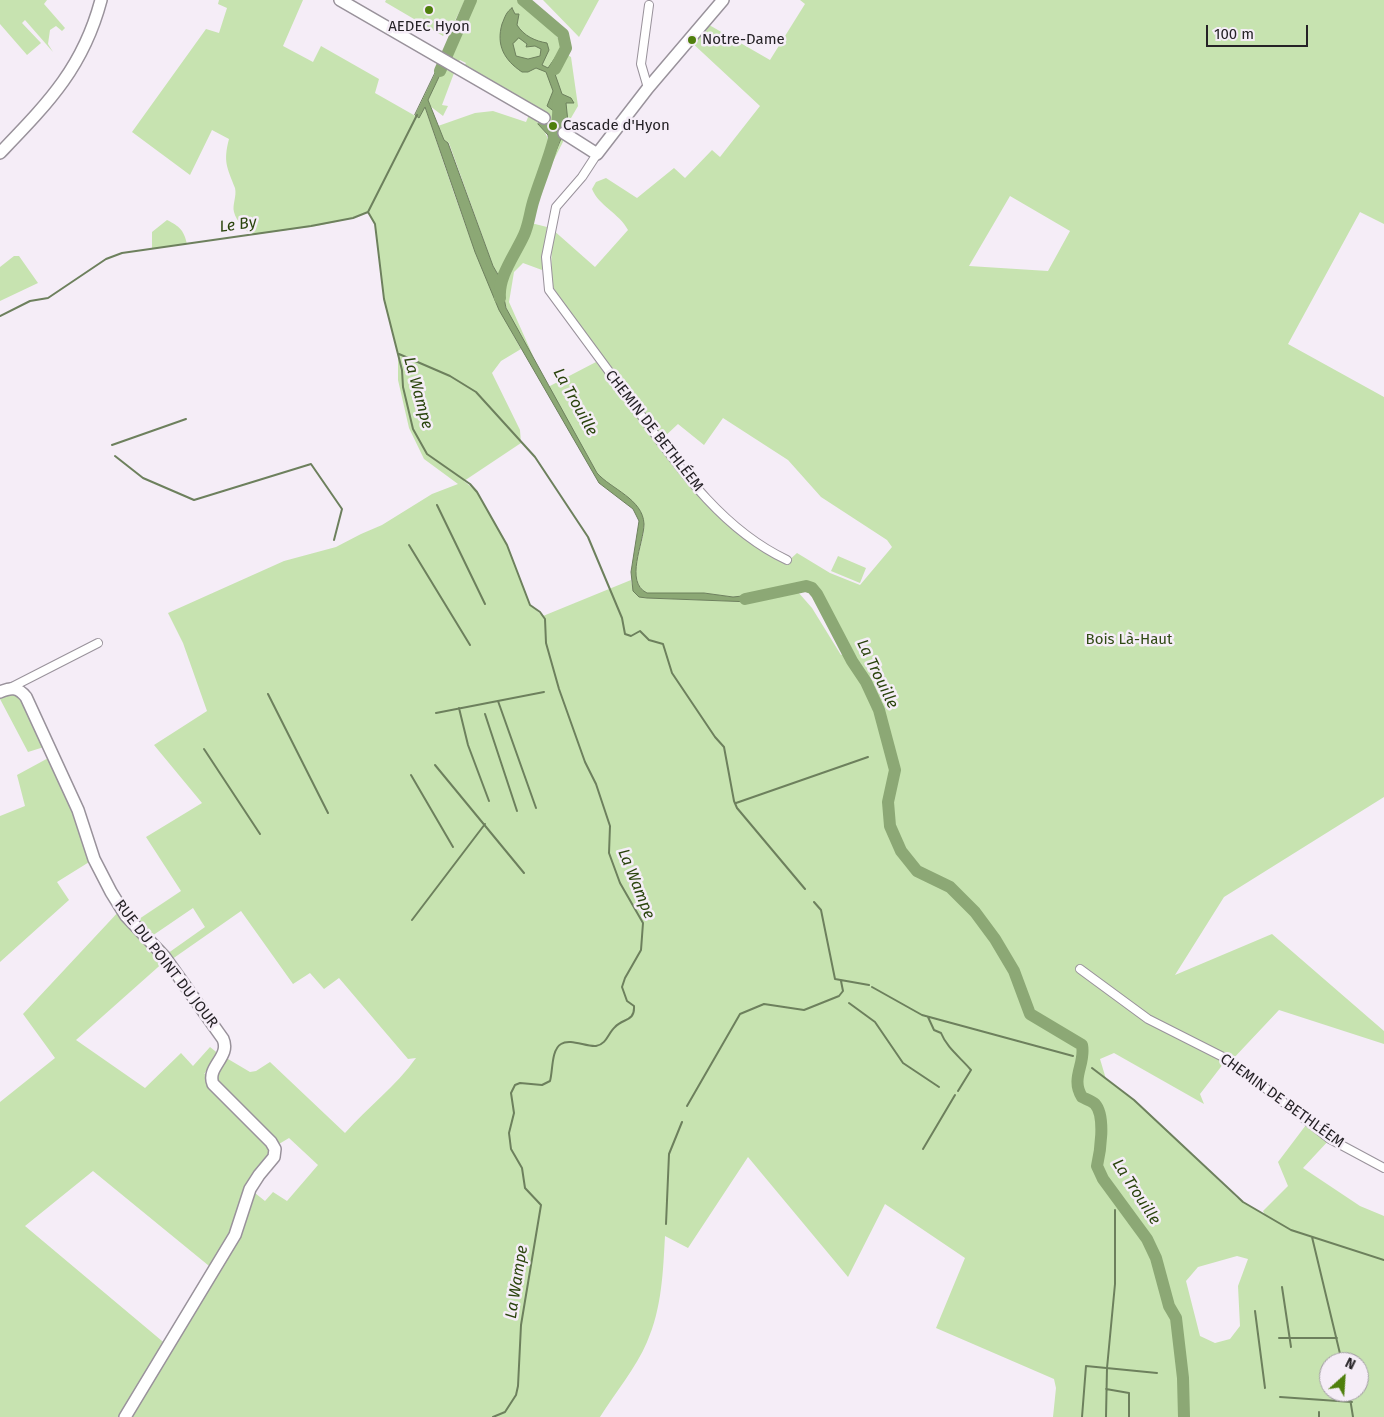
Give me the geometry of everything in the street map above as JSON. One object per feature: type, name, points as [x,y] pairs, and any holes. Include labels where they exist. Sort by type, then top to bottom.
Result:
[{"type":"street","points":[[3,146],[59,88],[76,64],[90,38],[101,0]]},
{"type":"street","points":[[340,0],[544,118]]},
{"type":"street","points":[[564,133],[597,154],[648,88],[723,0]]},
{"type":"street","points":[[648,88],[638,62],[649,5]]},
{"type":"street","name":"CHEMIN DE BETHLÉEM","points":[[597,154],[582,177],[556,207],[547,246],[546,271],[549,290],[674,461],[705,496],[745,536],[787,560]]},
{"type":"street","points":[[5,690],[98,643]]},
{"type":"street","name":"RUE DU POINT DU JOUR","points":[[5,690],[19,690],[26,697],[78,810],[94,859],[121,909],[164,956],[223,1039],[224,1052],[212,1072],[213,1084],[271,1142],[275,1149],[274,1157],[259,1174],[250,1189],[240,1222],[228,1247],[125,1417]]},
{"type":"street","name":"CHEMIN DE BETHLÉEM","points":[[1080,969],[1148,1019],[1231,1061],[1330,1139],[1384,1168]]},
{"type":"green space","points":[[0,0],[47,0],[44,4],[65,28],[62,31],[56,26],[50,30],[48,44],[53,52],[25,20],[22,23],[41,43],[27,55],[0,24]]},
{"type":"green space","name":"Bois Là-Haut","points":[[219,0],[303,0],[283,46],[313,62],[321,46],[379,79],[375,93],[419,118],[425,107],[479,260],[521,349],[501,361],[492,373],[520,430],[521,443],[464,481],[477,492],[507,545],[530,605],[543,616],[631,580],[635,592],[647,598],[751,602],[761,598],[760,594],[733,597],[704,593],[647,593],[640,587],[636,580],[636,571],[644,532],[642,516],[632,502],[597,473],[548,387],[596,362],[681,474],[730,525],[757,546],[786,563],[797,553],[830,573],[860,585],[892,547],[887,540],[821,497],[788,460],[723,418],[704,445],[678,424],[663,438],[595,350],[551,284],[552,229],[595,267],[628,230],[620,219],[595,195],[592,189],[596,182],[606,178],[637,198],[674,168],[685,178],[712,150],[720,157],[760,106],[689,40],[704,22],[770,60],[805,4],[800,0],[1384,0],[1384,224],[1360,212],[1288,344],[1384,397],[1384,797],[1224,897],[1175,975],[1272,934],[1384,1031],[1384,1044],[1279,1010],[1231,1061],[1227,1059],[1200,1094],[1204,1104],[1114,1053],[1100,1059],[1106,1079],[1134,1100],[1237,1198],[1265,1215],[1263,1211],[1288,1186],[1278,1162],[1309,1121],[1330,1139],[1303,1168],[1360,1206],[1384,1216],[1384,1417],[1053,1417],[1056,1388],[1054,1379],[936,1328],[965,1258],[885,1204],[848,1277],[748,1157],[688,1248],[665,1236],[661,1290],[652,1329],[637,1361],[600,1417],[0,1417],[0,1102],[55,1058],[23,1014],[121,909],[133,923],[181,891],[146,837],[202,803],[154,745],[207,711],[183,643],[168,613],[284,561],[336,547],[382,525],[432,494],[458,484],[424,459],[409,428],[398,380],[398,354],[384,299],[375,224],[368,212],[325,224],[251,235],[239,222],[234,212],[235,188],[226,159],[229,139],[212,130],[190,175],[132,132],[206,29],[219,33],[227,8],[218,4]],"holes":[[[1010,196],[1070,231],[1048,271],[969,266]],[[796,582],[814,587],[828,611],[847,652],[841,655],[812,608],[798,592]],[[193,908],[205,927],[164,956],[149,938]],[[241,911],[293,984],[310,973],[324,989],[339,978],[408,1059],[416,1058],[400,1078],[345,1133],[270,1062],[256,1071],[250,1072],[223,1056],[212,1072],[204,1074],[220,1055],[210,1047],[193,1066],[181,1053],[145,1088],[76,1040],[166,960],[168,962]],[[289,1138],[318,1165],[287,1201],[273,1192],[265,1201],[250,1189],[274,1147]],[[93,1171],[214,1270],[168,1346],[25,1226]],[[1237,1256],[1248,1259],[1238,1286],[1240,1326],[1230,1339],[1215,1343],[1200,1336],[1186,1281],[1198,1267]]]},
{"type":"green space","name":"AEDEC Hyon","points":[[386,0],[465,0],[448,35],[446,33],[443,36],[385,2]]},
{"type":"green space","points":[[476,0],[520,0],[552,28],[560,42],[561,51],[571,57],[578,106],[564,130],[463,68],[466,63],[460,60],[457,64],[448,57]]},
{"type":"green space","points":[[543,0],[599,0],[579,37]]},
{"type":"green space","points":[[443,68],[454,73],[442,105],[448,106],[443,116],[430,106],[428,100]]},
{"type":"green space","points":[[493,111],[526,122],[529,115],[542,127],[549,144],[521,236],[516,248],[505,262],[500,278],[493,266],[449,143],[444,141],[438,126],[475,113]]},
{"type":"green space","points":[[563,134],[565,138],[545,177]]},
{"type":"green space","points":[[167,220],[180,229],[187,244],[152,249],[152,232]]},
{"type":"green space","points":[[531,223],[547,227],[542,270],[523,263],[514,272],[509,302],[534,358],[511,320],[504,296],[504,285],[511,263]]},
{"type":"green space","points":[[14,256],[19,256],[38,283],[0,301],[0,267]]},
{"type":"green space","points":[[838,556],[866,568],[860,583],[831,571]]},
{"type":"green space","points":[[19,690],[44,747],[28,752],[0,699],[0,692]]},
{"type":"green space","points":[[52,756],[94,859],[57,882],[69,900],[0,962],[0,816],[25,806],[17,775]]},
{"type":"shaded area","points":[[512,8],[515,14],[519,14],[517,25],[526,35],[547,43],[549,50],[542,65],[548,68],[559,52],[565,56],[555,74],[562,94],[571,98],[574,103],[566,103],[568,122],[547,106],[553,91],[546,72],[536,68],[528,72],[522,72],[510,62],[503,51],[500,32],[507,13]],"holes":[[[519,38],[527,44],[526,47],[535,46],[541,49],[540,56],[528,59],[516,56],[513,44]]]},
{"type":"shaded area","points":[[442,59],[446,62],[428,100],[444,140],[448,143],[493,266],[500,278],[506,308],[597,473],[632,501],[642,515],[644,524],[636,571],[640,588],[647,593],[704,593],[733,597],[761,594],[762,598],[752,602],[647,598],[639,597],[633,591],[631,572],[639,521],[633,509],[599,483],[499,310],[475,252],[425,107],[419,118],[415,115]]},
{"type":"shaded area","points":[[542,120],[563,134],[545,177],[539,177],[549,144],[548,135],[538,124]]},
{"type":"waterway","name":"La Trouille","points":[[440,71],[471,0]]},
{"type":"waterway","name":"La Trouille","points":[[523,0],[563,34],[566,48],[555,69]]},
{"type":"waterway","name":"La Trouille","points":[[500,298],[504,274],[526,231],[534,199],[551,150],[557,125],[558,100]]},
{"type":"waterway","name":"Le By","points":[[0,316],[30,301],[48,298],[106,259],[122,253],[311,226],[353,218],[368,212],[417,115]]},
{"type":"waterway","name":"La Wampe","points":[[368,212],[375,224],[384,299],[402,370],[403,387],[413,429],[427,454],[470,484],[477,492],[507,545],[530,605],[540,612],[545,619],[546,643],[559,689],[585,762],[596,784],[610,826],[609,853],[620,883],[643,923],[641,950],[622,987],[627,1001],[634,1006],[633,1015],[618,1024],[600,1045],[592,1046],[573,1042],[561,1044],[555,1051],[550,1081],[542,1085],[520,1083],[515,1085],[511,1093],[514,1113],[509,1133],[511,1149],[522,1168],[525,1188],[541,1205],[521,1325],[516,1395],[505,1412],[493,1417]]},
{"type":"waterway","points":[[399,354],[450,376],[476,392],[535,457],[588,537],[622,618],[625,634],[631,636],[640,631],[649,640],[663,644],[672,673],[715,737],[724,747],[737,808],[805,889]]},
{"type":"waterway","points":[[112,445],[186,419]]},
{"type":"waterway","points":[[115,456],[143,478],[194,500],[311,464],[342,509],[334,540]]},
{"type":"waterway","points":[[437,505],[485,604]]},
{"type":"waterway","points":[[409,545],[470,645]]},
{"type":"waterway","name":"La Trouille","points":[[745,599],[806,586],[812,588],[817,594],[852,661],[866,682],[879,710],[895,770],[888,802],[890,826],[901,851],[917,871],[950,887],[975,912],[995,939],[1014,971],[1030,1014],[1082,1045],[1083,1052],[1078,1077],[1079,1090],[1082,1097],[1095,1104],[1101,1125],[1100,1153],[1097,1166],[1103,1179],[1147,1239],[1156,1258],[1169,1306],[1176,1318],[1183,1378],[1184,1417]]},
{"type":"waterway","points":[[436,713],[544,692]]},
{"type":"waterway","points":[[268,694],[328,813]]},
{"type":"waterway","points":[[498,701],[536,808]]},
{"type":"waterway","points":[[459,708],[468,745],[489,801]]},
{"type":"waterway","points":[[485,714],[517,811]]},
{"type":"waterway","points":[[204,749],[260,834]]},
{"type":"waterway","points":[[736,803],[868,757]]},
{"type":"waterway","points":[[435,765],[524,873]]},
{"type":"waterway","points":[[411,775],[453,847]]},
{"type":"waterway","points":[[412,920],[485,824]]},
{"type":"waterway","points":[[814,902],[821,910],[835,979],[869,985]]},
{"type":"waterway","points":[[687,1106],[740,1014],[764,1004],[804,1010],[839,996],[843,991],[841,981]]},
{"type":"waterway","points":[[872,987],[922,1015],[1073,1056]]},
{"type":"waterway","points":[[849,1003],[875,1022],[903,1063],[939,1087]]},
{"type":"waterway","points":[[928,1017],[934,1030],[941,1033],[950,1048],[971,1070],[958,1091]]},
{"type":"waterway","points":[[1092,1068],[1134,1100],[1243,1202],[1291,1230],[1384,1260]]},
{"type":"waterway","points":[[923,1149],[955,1095]]},
{"type":"waterway","points":[[666,1224],[669,1154],[682,1122]]},
{"type":"waterway","points":[[1106,1417],[1107,1368],[1115,1284],[1115,1210]]},
{"type":"waterway","points":[[1312,1237],[1340,1352]]},
{"type":"waterway","points":[[1282,1287],[1291,1347]]},
{"type":"waterway","points":[[1255,1311],[1265,1388]]},
{"type":"waterway","points":[[1279,1338],[1337,1338]]},
{"type":"waterway","points":[[1082,1417],[1086,1366],[1157,1373]]},
{"type":"waterway","points":[[1106,1389],[1129,1393],[1129,1417]]},
{"type":"waterway","points":[[1280,1397],[1319,1400]]},
{"type":"waterway","points":[[1351,1402],[1353,1417]]},
{"type":"waterway","points":[[1319,1412],[1319,1417]]},
{"type":"place","name":"AEDEC Hyon","points":[[429,10]]},
{"type":"place","name":"Notre-Dame","points":[[692,40]]},
{"type":"place","name":"Cascade d'Hyon","points":[[553,126]]}]
